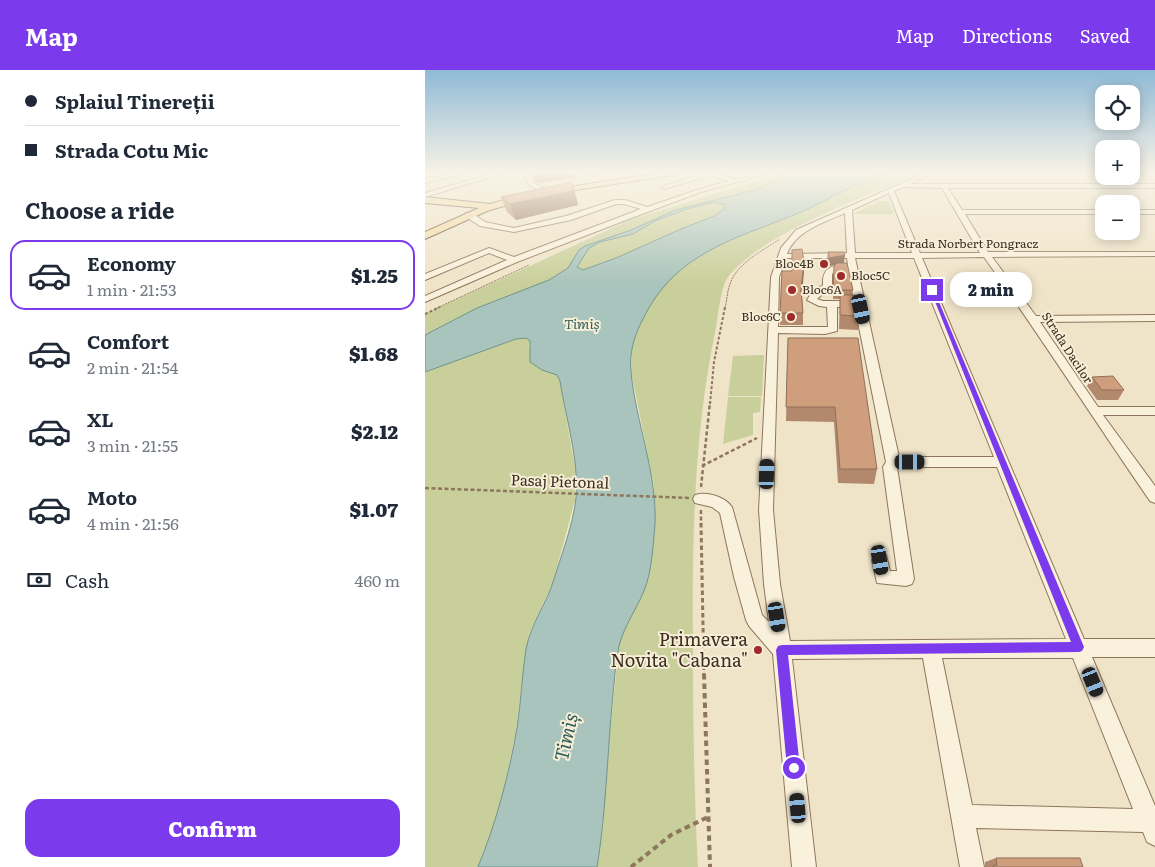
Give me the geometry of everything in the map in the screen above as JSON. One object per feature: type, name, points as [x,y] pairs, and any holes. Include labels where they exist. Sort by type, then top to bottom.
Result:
[{"type":"main road","points":[[425,236],[480,210]]},
{"type":"street","points":[[469,215],[483,224],[514,230],[568,218],[591,210]]},
{"type":"street","points":[[425,299],[514,260],[644,210]]},
{"type":"street","points":[[804,867],[782,650],[772,584],[765,510],[775,277],[781,256],[790,240],[799,232],[845,210]]},
{"type":"street","points":[[848,210],[851,256],[859,304],[893,462],[890,467],[906,579],[883,578],[880,560]]},
{"type":"street","points":[[904,210],[918,255],[1152,827],[963,816]]},
{"type":"street","points":[[959,212],[1095,212]]},
{"type":"street","name":"Strada Dacilor","points":[[959,212],[986,255],[1033,319],[1094,411],[1155,497]]},
{"type":"street","points":[[1140,212],[1155,212]]},
{"type":"street","points":[[425,277],[489,250],[514,260]]},
{"type":"street","name":"Strada Norbert Pongracz","points":[[781,256],[1155,254]]},
{"type":"street","points":[[853,268],[832,268],[828,270],[826,273],[828,286],[812,297],[817,303],[859,304]]},
{"type":"street","points":[[773,330],[830,331],[834,327],[832,304]]},
{"type":"street","points":[[1033,319],[1155,318]]},
{"type":"street","points":[[1094,411],[1155,411]]},
{"type":"street","points":[[893,462],[1003,462]]},
{"type":"street","points":[[697,499],[724,505],[755,620],[782,650],[1155,648]]},
{"type":"street","points":[[931,648],[972,867]]},
{"type":"path","points":[[701,476],[714,362]]},
{"type":"path","points":[[702,466],[755,438],[768,437]]},
{"type":"path","name":"Pasaj Pietonal","points":[[425,488],[697,499]]},
{"type":"path","points":[[697,499],[711,867]]},
{"type":"path","points":[[631,867],[671,835],[708,817]]},
{"type":"green space","points":[[661,210],[676,210],[631,230],[585,246],[568,268],[549,280],[477,308],[425,335],[425,314],[632,219]]},
{"type":"green space","points":[[684,210],[723,210],[714,216],[616,258],[583,270],[578,269],[577,267],[589,248],[600,242],[633,234],[655,221]]},
{"type":"green space","points":[[803,210],[833,210],[790,231],[743,261],[728,277],[723,287],[720,301],[703,406],[694,524],[693,670],[698,867],[597,867],[603,827],[619,645],[655,523],[654,486],[631,371],[632,345],[649,305],[670,277],[704,252]]},
{"type":"green space","points":[[861,210],[892,210],[894,214],[853,214]]},
{"type":"green space","points":[[527,338],[530,341],[529,346],[542,370],[557,375],[560,381],[575,468],[575,500],[553,582],[530,632],[516,731],[503,794],[495,823],[478,867],[425,867],[425,372],[516,339]]},
{"type":"green space","points":[[764,355],[762,396],[728,396],[733,356]]},
{"type":"green space","points":[[728,397],[761,397],[760,412],[753,413],[753,435],[723,444]]},
{"type":"water","name":"Timiș","points":[[676,210],[684,210],[655,221],[633,234],[600,242],[589,248],[577,267],[583,270],[616,258],[714,216],[723,210],[805,210],[710,250],[691,262],[673,277],[657,296],[637,332],[633,345],[631,365],[637,410],[653,485],[655,524],[652,558],[647,583],[619,646],[597,867],[478,867],[496,816],[510,763],[517,728],[528,640],[551,588],[567,539],[576,498],[576,469],[560,381],[557,375],[542,370],[530,362],[530,341],[526,338],[516,339],[425,372],[425,335],[477,308],[549,280],[568,268],[579,250],[585,246],[631,230]]},
{"type":"building","points":[[802,249],[804,262],[801,289],[803,313],[780,313],[782,271],[792,271],[792,250]]},
{"type":"building","points":[[828,252],[844,252],[845,255],[829,258]]},
{"type":"building","points":[[837,263],[847,263],[853,290],[833,290],[834,266]]},
{"type":"building","points":[[840,295],[855,295],[859,316],[840,315]]},
{"type":"building","points":[[788,338],[858,338],[877,469],[840,469],[835,407],[786,407]]},
{"type":"building","points":[[1113,376],[1124,390],[1102,390],[1092,377]]},
{"type":"building","points":[[996,858],[1080,858],[1083,867],[993,867],[997,865]]},
{"type":"place","name":"Bloc4B","points":[[824,264]]},
{"type":"place","name":"Bloc5C","points":[[841,276]]},
{"type":"place","name":"Bloc6A","points":[[792,290]]},
{"type":"place","name":"Bloc6C","points":[[791,317]]},
{"type":"place","name":"Primavera Novita \"Cabana\"","points":[[758,650]]},
{"type":"route","points":[[794,768],[782,650],[1079,647],[932,290]]}]
